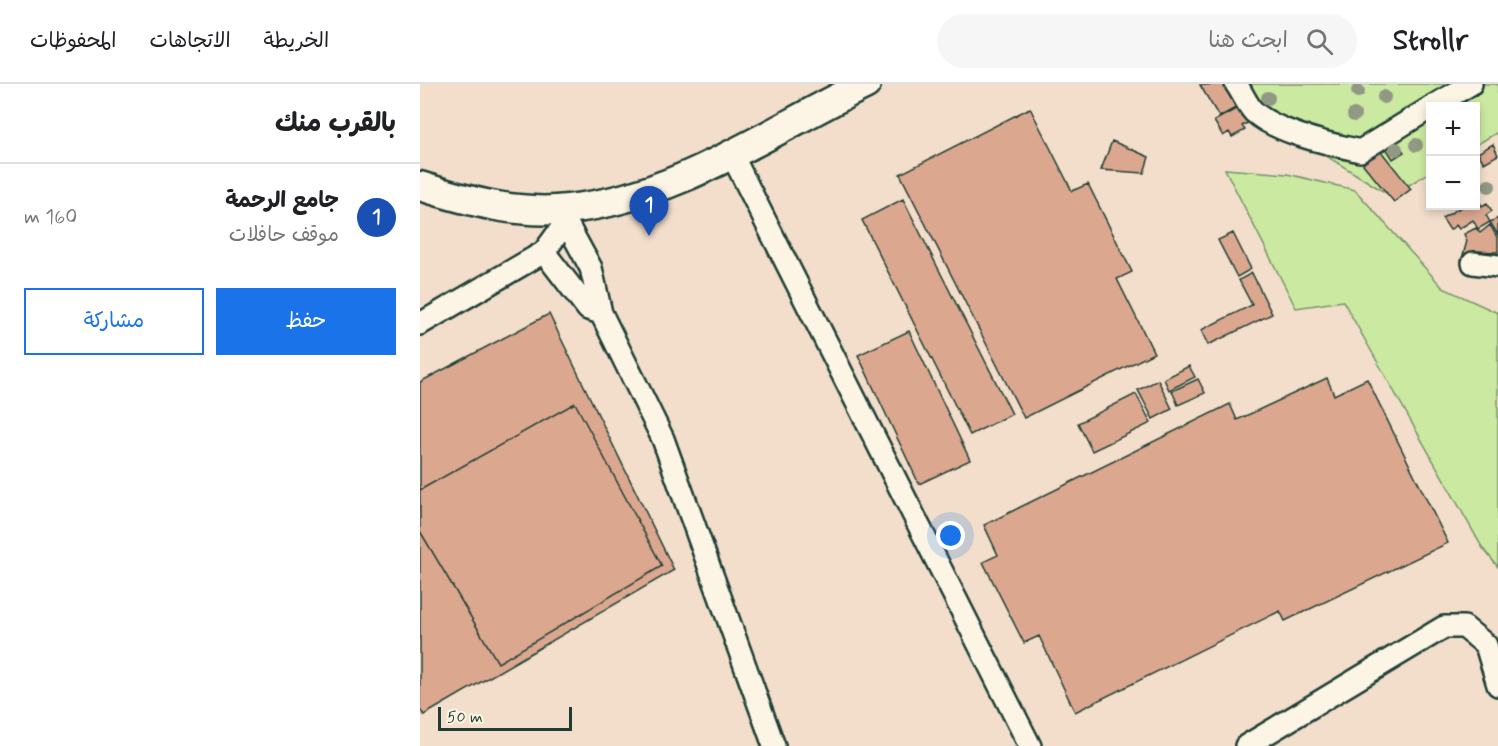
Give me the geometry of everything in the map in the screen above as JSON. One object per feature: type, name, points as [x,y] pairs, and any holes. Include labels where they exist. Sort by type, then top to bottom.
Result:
[{"type":"main road","points":[[420,186],[499,207],[567,216],[641,193],[732,155],[866,84]]},
{"type":"street","points":[[1236,84],[1253,111],[1288,130],[1360,151],[1426,111]]},
{"type":"street","points":[[1440,102],[1471,84]]},
{"type":"street","points":[[732,155],[1030,746]]},
{"type":"street","points":[[420,324],[544,252],[567,216]]},
{"type":"street","points":[[567,216],[591,268],[601,313],[663,439],[774,746]]},
{"type":"street","points":[[544,252],[588,309],[601,313]]},
{"type":"street","points":[[1473,263],[1498,266]]},
{"type":"street","points":[[1246,746],[1444,627],[1464,627],[1486,645],[1498,685]]},
{"type":"green space","points":[[1244,84],[1498,84],[1498,132],[1480,143],[1480,102],[1426,102],[1426,174],[1391,196],[1273,123]]},
{"type":"green space","points":[[1225,169],[1287,174],[1355,190],[1443,288],[1498,313],[1498,567],[1482,547],[1343,301],[1296,308]]},
{"type":"building","points":[[1229,84],[1241,105],[1219,117],[1200,85]]},
{"type":"building","points":[[1243,105],[1251,121],[1242,126],[1245,130],[1232,137],[1229,132],[1223,136],[1214,121]]},
{"type":"building","points":[[1030,108],[1072,191],[1088,184],[1132,272],[1117,279],[1154,353],[1024,418],[900,174]]},
{"type":"building","points":[[1112,141],[1149,157],[1144,173],[1101,170]]},
{"type":"building","points":[[1396,141],[1404,152],[1393,159],[1386,148]]},
{"type":"building","points":[[1493,144],[1498,155],[1484,163],[1480,152]]},
{"type":"building","points":[[1380,150],[1411,189],[1394,202],[1363,164]]},
{"type":"building","points":[[903,199],[1012,414],[970,435],[862,220]]},
{"type":"building","points":[[1480,203],[1482,206],[1487,203],[1492,211],[1486,215],[1490,222],[1478,229],[1473,220],[1459,229],[1456,225],[1450,230],[1442,218],[1456,210],[1480,210]]},
{"type":"building","points":[[1498,218],[1498,235],[1490,222]]},
{"type":"building","points":[[1490,225],[1498,239],[1498,252],[1475,251],[1474,255],[1463,255],[1467,241],[1464,234],[1476,228],[1480,233]]},
{"type":"building","points":[[1233,233],[1251,269],[1237,277],[1218,240]]},
{"type":"building","points":[[1252,273],[1272,314],[1208,345],[1201,330],[1252,305],[1239,280]]},
{"type":"building","points":[[549,314],[674,570],[424,715],[420,710],[420,382]]},
{"type":"building","points":[[909,331],[970,460],[919,484],[858,355]]},
{"type":"building","points":[[1189,366],[1195,377],[1169,390],[1164,379]]},
{"type":"building","points":[[1327,378],[1334,395],[1367,379],[1448,543],[1285,621],[1280,611],[1075,712],[1039,636],[1024,643],[983,562],[998,555],[984,525],[1230,404],[1237,420]]},
{"type":"building","points":[[1198,379],[1205,393],[1178,405],[1172,391]]},
{"type":"building","points":[[1158,380],[1172,409],[1153,419],[1138,390]]},
{"type":"building","points":[[1136,394],[1151,423],[1092,451],[1078,423]]},
{"type":"building","points":[[575,403],[662,566],[498,663],[420,531],[420,490]]},
{"type":"place","name":"جامع الرحمة","points":[[649,236]]}]
